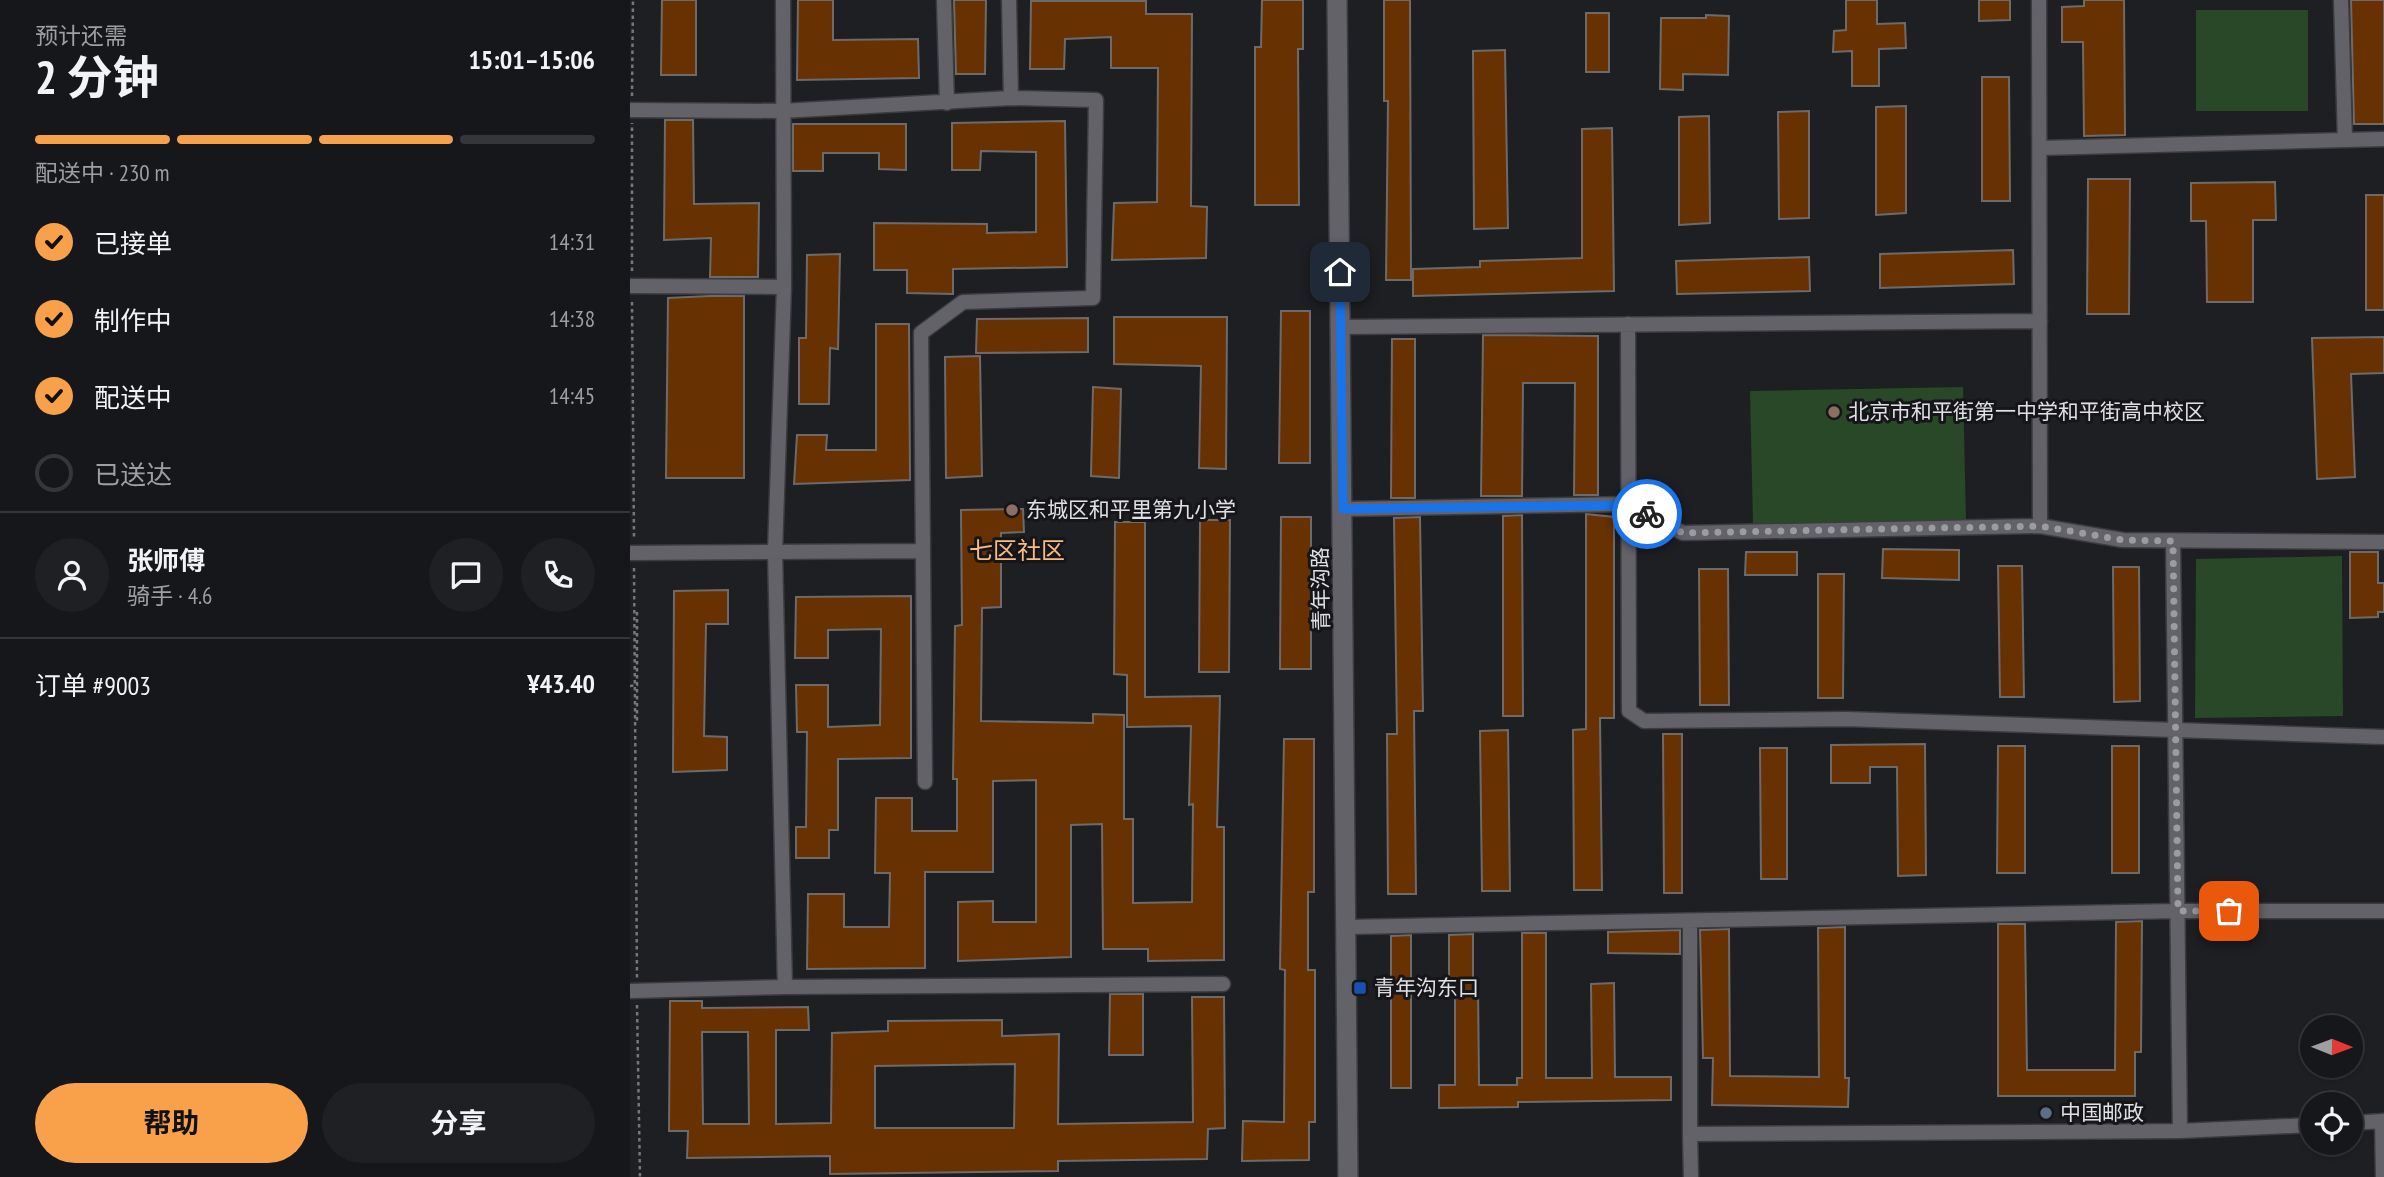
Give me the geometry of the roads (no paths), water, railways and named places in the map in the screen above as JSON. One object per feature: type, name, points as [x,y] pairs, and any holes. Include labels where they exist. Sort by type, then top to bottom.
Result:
[{"type":"street","points":[[783,0],[784,287],[775,552],[785,987]]},
{"type":"street","points":[[944,0],[947,103]]},
{"type":"street","points":[[1009,0],[1012,98]]},
{"type":"street","name":"青年沟路","points":[[1338,0],[1348,927],[1348,1177]]},
{"type":"street","points":[[2039,0],[2040,526]]},
{"type":"street","points":[[2342,0],[2345,140]]},
{"type":"street","points":[[631,110],[782,111],[1012,98],[1096,100],[1093,298],[963,302],[921,333],[925,782]]},
{"type":"street","points":[[2041,148],[2384,139]]},
{"type":"street","points":[[631,286],[784,287]]},
{"type":"street","points":[[1341,327],[2040,321]]},
{"type":"street","points":[[1628,324],[1629,711],[1644,721],[1846,719],[2384,737]]},
{"type":"street","points":[[1343,509],[1628,505],[1683,533],[2040,526],[2123,540],[2384,541]]},
{"type":"street","points":[[2173,541],[2180,1131]]},
{"type":"street","points":[[632,553],[923,551]]},
{"type":"street","points":[[1348,927],[2178,911],[2384,911]]},
{"type":"street","points":[[1690,920],[1691,1177]]},
{"type":"street","points":[[634,991],[785,987],[1223,984]]},
{"type":"street","points":[[2363,1122],[2383,1121],[2383,1177]]},
{"type":"street","points":[[1690,1134],[2180,1131],[2300,1126]]},
{"type":"place","name":"北京市和平街第一中学和平街高中校区","points":[[1834,412]]},
{"type":"place","name":"东城区和平里第九小学","points":[[1012,510]]},
{"type":"place","name":"青年沟东口","points":[[1360,988]]},
{"type":"place","name":"中国邮政","points":[[2046,1113]]},
{"type":"district","name":"七区社区","points":[[1017,551]]}]
